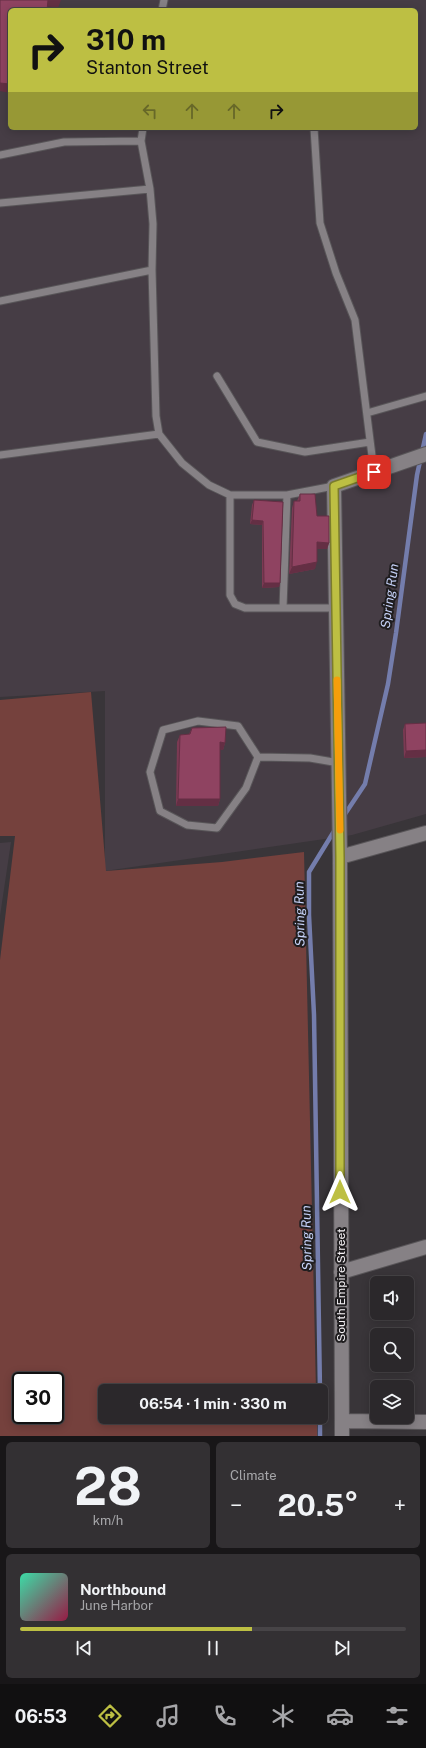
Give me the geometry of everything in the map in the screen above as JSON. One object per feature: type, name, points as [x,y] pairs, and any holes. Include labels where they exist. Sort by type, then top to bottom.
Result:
[{"type":"street","points":[[334,486],[426,454]]},
{"type":"street","name":"South Empire Street","points":[[334,486],[340,830],[340,1272],[342,1436]]},
{"type":"street","points":[[340,857],[426,833]]},
{"type":"street","points":[[340,1272],[426,1247]]},
{"type":"street","points":[[342,1421],[426,1422]]},
{"type":"lane","points":[[143,130],[141,141],[150,189],[152,224],[156,416],[159,434],[182,463],[209,485],[230,495],[287,495],[334,486]]},
{"type":"lane","points":[[314,130],[320,223],[336,273],[355,320],[374,472]]},
{"type":"lane","points":[[0,155],[64,142],[141,141]]},
{"type":"lane","points":[[0,203],[150,189]]},
{"type":"lane","points":[[0,301],[152,270]]},
{"type":"lane","points":[[217,376],[257,442],[305,452],[370,442]]},
{"type":"lane","points":[[367,413],[426,396]]},
{"type":"lane","points":[[0,455],[159,434]]},
{"type":"lane","points":[[230,495],[230,595],[235,604],[245,608],[336,608]]},
{"type":"lane","points":[[283,608],[287,495]]},
{"type":"lane","points":[[198,721],[238,726],[258,757],[246,788],[217,828],[187,825],[160,811],[150,772],[163,730],[198,721]]},
{"type":"lane","points":[[258,757],[310,758],[339,763]]},
{"type":"shaded area","points":[[0,0],[426,0],[426,814],[352,835],[105,871],[105,691],[0,697]]},
{"type":"shaded area","points":[[91,692],[106,871],[222,862],[304,852],[316,1384],[98,1384],[98,1424],[317,1424],[317,1436],[0,1436],[0,960],[15,836],[0,836],[0,700]]},
{"type":"shaded area","points":[[11,842],[0,916],[0,843]]},
{"type":"building","points":[[0,0],[48,0],[47,8],[8,8],[8,84],[0,83]]},
{"type":"building","points":[[300,494],[315,494],[317,516],[329,516],[329,543],[317,542],[317,562],[292,567],[294,501],[300,501]]},
{"type":"building","points":[[254,500],[283,502],[280,583],[264,583],[263,521],[252,520]]},
{"type":"building","points":[[426,723],[426,750],[406,751],[405,724]]},
{"type":"building","points":[[226,727],[225,743],[220,742],[220,799],[178,799],[180,735],[190,734],[192,728]]},
{"type":"waterway","name":"Spring Run","points":[[343,817],[365,784],[388,684],[417,475],[426,434]]},
{"type":"waterway","name":"Spring Run","points":[[320,1384],[314,1015],[309,915],[309,872],[336,828]]},
{"type":"waterway","name":"Spring Run","points":[[320,1424],[320,1436]]},
{"type":"slow traffic","points":[[337,680],[340,830]]},
{"type":"route","points":[[340,1192],[340,857],[334,486],[374,472]]}]
